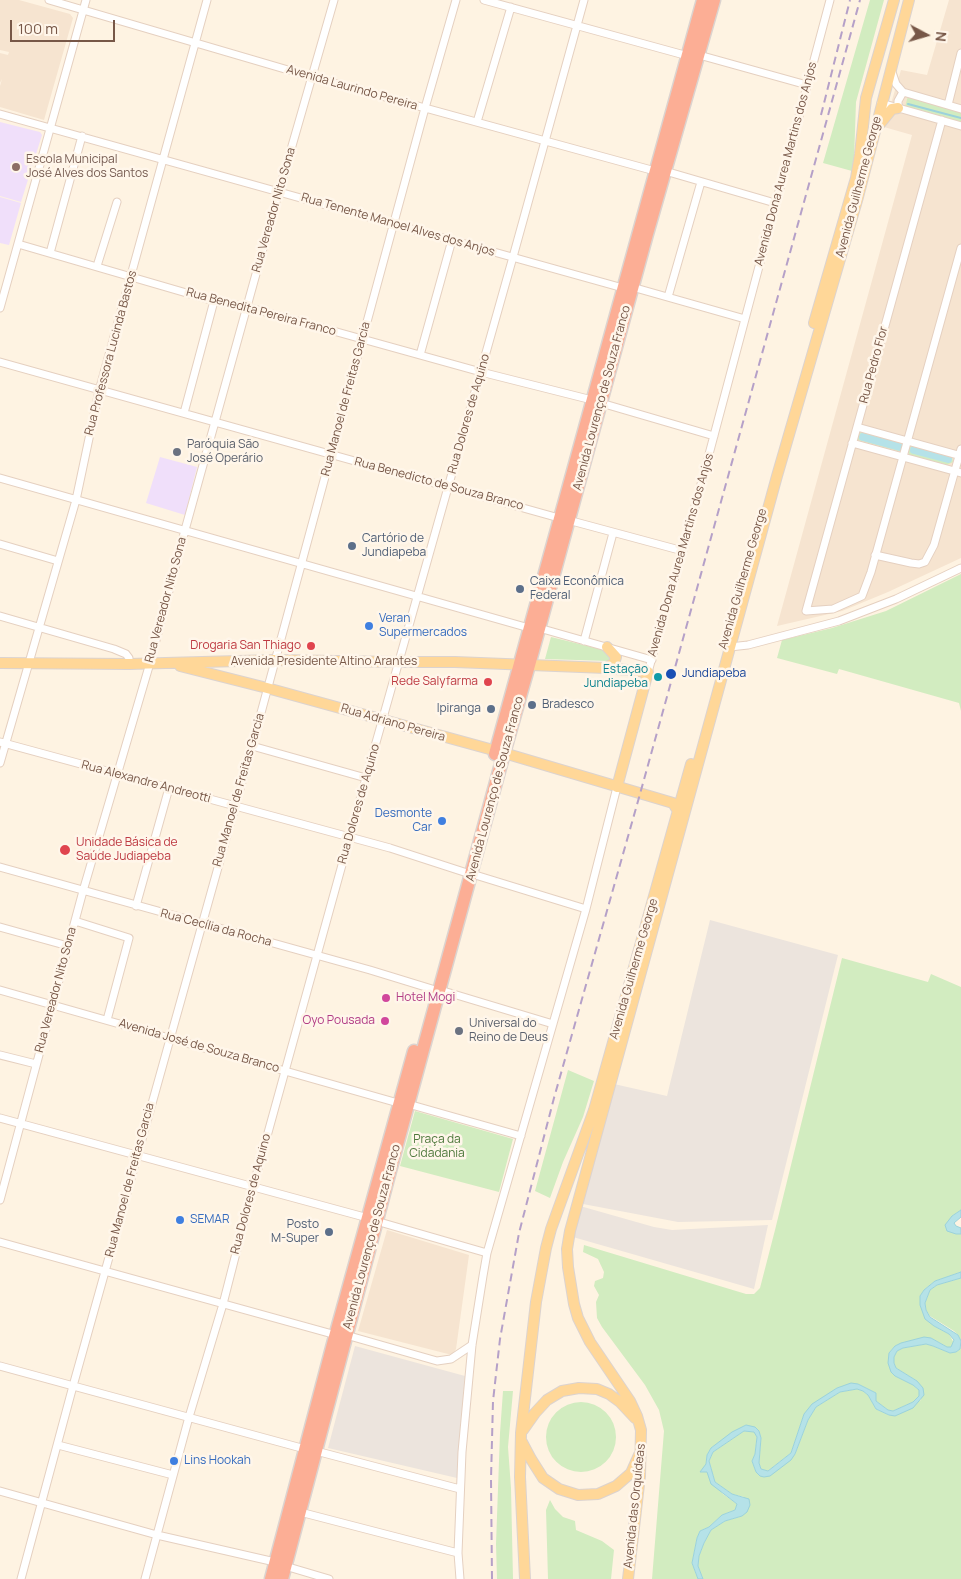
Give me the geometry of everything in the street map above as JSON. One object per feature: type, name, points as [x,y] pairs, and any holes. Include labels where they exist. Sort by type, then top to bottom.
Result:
[{"type":"highway","name":"Avenida Lourenço de Souza Franco","points":[[693,56],[703,0]]},
{"type":"highway","name":"Avenida Lourenço de Souza Franco","points":[[282,1579],[280,1564],[386,1165],[436,990],[660,171],[693,56],[714,0]]},
{"type":"highway","name":"Avenida Lourenço de Souza Franco","points":[[272,1579],[280,1564],[300,1512],[311,1450]]},
{"type":"main road","name":"Avenida Guilherme George","points":[[568,1242],[589,1155],[856,178],[866,98],[894,0]]},
{"type":"main road","name":"Avenida Guilherme George","points":[[521,1436],[536,1302],[548,1240],[594,1110],[678,804],[727,646],[875,132],[910,0]]},
{"type":"main road","points":[[876,65],[871,96],[873,101],[882,103]]},
{"type":"main road","points":[[875,132],[888,112],[898,108]]},
{"type":"main road","points":[[606,668],[614,663],[616,657],[607,647]]},
{"type":"main road","name":"Avenida Presidente Altino Arantes","points":[[0,662],[129,664],[274,660],[455,662],[606,668],[648,672]]},
{"type":"main road","name":"Rua Adriano Pereira","points":[[166,663],[267,688],[500,752],[678,804]]},
{"type":"main road","name":"Avenida Dona Aurea Martins dos Anjos","points":[[617,787],[648,672]]},
{"type":"main road","name":"Avenida das Orquídeas","points":[[568,1242],[569,1277],[578,1318],[590,1342],[630,1401],[640,1425],[642,1440],[640,1476],[628,1579]]},
{"type":"main road","points":[[525,1579],[520,1513],[521,1436],[535,1413],[547,1400],[562,1391],[580,1388],[597,1390],[613,1397],[624,1406],[640,1425]]},
{"type":"main road","points":[[521,1436],[533,1463],[547,1481],[564,1492],[583,1496],[603,1493],[624,1480],[638,1460],[642,1440]]},
{"type":"street","name":"Avenida Laurindo Pereira","points":[[49,0],[312,77],[775,203]]},
{"type":"street","points":[[0,308],[86,0]]},
{"type":"street","name":"Rua Professora Lucinda Bastos","points":[[0,763],[3,743],[76,500],[98,391],[132,276],[162,159],[207,0]]},
{"type":"street","name":"Rua Vereador Nito Sona","points":[[0,1200],[83,891],[150,664],[278,191],[334,0]]},
{"type":"street","name":"Rua Manoel de Freitas Garcia","points":[[22,1579],[73,1386],[252,746],[300,563],[456,0]]},
{"type":"street","points":[[484,0],[807,86]]},
{"type":"street","name":"Rua Dolores de Aquino","points":[[145,1579],[189,1417],[223,1304],[253,1187],[398,662],[584,0]]},
{"type":"street","name":"Avenida Dona Aurea Martins dos Anjos","points":[[648,672],[683,551],[830,0]]},
{"type":"street","points":[[477,122],[511,7]]},
{"type":"street","points":[[948,105],[961,53]]},
{"type":"street","points":[[891,68],[896,84],[904,92],[961,109]]},
{"type":"street","points":[[898,108],[898,101],[904,92]]},
{"type":"street","points":[[882,103],[961,126]]},
{"type":"street","name":"Rua Tenente Manoel Alves dos Anjos","points":[[0,114],[513,257],[745,319]]},
{"type":"street","name":"Rua Pedro Flor","points":[[875,555],[862,596],[833,609],[806,611],[942,120]]},
{"type":"street","points":[[50,253],[82,136]]},
{"type":"street","points":[[668,297],[701,182]]},
{"type":"street","points":[[97,266],[118,202]]},
{"type":"street","points":[[420,355],[452,240]]},
{"type":"street","name":"Rua Benedita Pereira Franco","points":[[18,244],[214,301],[247,307],[481,372],[596,401],[714,436]]},
{"type":"street","points":[[856,427],[907,441],[960,453],[958,472],[934,545],[925,562],[919,564],[911,563],[875,555],[903,457],[907,441],[961,248]]},
{"type":"street","points":[[184,413],[214,301]]},
{"type":"street","name":"Rua Benedicto de Souza Branco","points":[[0,362],[98,391],[215,421],[331,455],[683,551]]},
{"type":"street","points":[[852,443],[958,472]]},
{"type":"street","points":[[0,478],[417,596],[652,660]]},
{"type":"street","points":[[584,641],[614,533]]},
{"type":"street","points":[[0,544],[58,561]]},
{"type":"street","points":[[727,646],[748,645],[839,621],[896,599],[961,568]]},
{"type":"street","points":[[0,616],[114,649],[126,654],[129,658],[129,664]]},
{"type":"street","name":"Rua Alexandre Andreotti","points":[[3,743],[390,848],[586,909]]},
{"type":"street","points":[[252,746],[366,778]]},
{"type":"street","name":"Avenida Dona Aurea Martins dos Anjos","points":[[460,1579],[458,1553],[460,1489],[472,1345],[487,1253],[586,909],[617,787]]},
{"type":"street","points":[[136,906],[169,788]]},
{"type":"street","name":"Rua Cecília da Rocha","points":[[0,867],[317,955],[553,1024]]},
{"type":"street","points":[[75,921],[129,938],[106,1020]]},
{"type":"street","points":[[0,927],[68,946]]},
{"type":"street","name":"Avenida José de Souza Branco","points":[[0,990],[232,1057],[521,1136]]},
{"type":"street","points":[[0,1055],[36,1064]]},
{"type":"street","points":[[0,1118],[487,1253]]},
{"type":"street","points":[[0,1242],[437,1361],[451,1359],[472,1345]]},
{"type":"street","points":[[0,1366],[460,1489]]},
{"type":"street","points":[[58,1445],[173,1475]]},
{"type":"street","points":[[0,1491],[157,1536],[280,1564],[329,1579]]},
{"type":"street","points":[[300,1512],[458,1553]]},
{"type":"shaded area","points":[[0,0],[19,0],[70,14],[73,18],[44,120],[0,107],[2,79],[0,83],[0,53],[8,55],[9,52],[0,50]]},
{"type":"shaded area","points":[[949,0],[961,0],[961,558],[842,611],[777,626],[912,135],[884,127],[901,70],[927,75]]},
{"type":"shaded area","name":"Escola Municipal José Alves dos Santos","points":[[0,122],[40,132],[42,135],[21,202],[0,196]]},
{"type":"shaded area","points":[[0,197],[21,203],[9,245],[0,243]]},
{"type":"shaded area","points":[[160,457],[197,467],[185,515],[146,503]]},
{"type":"shaded area","points":[[710,920],[838,955],[772,1220],[678,1222],[583,1204],[614,1084],[667,1096]]},
{"type":"shaded area","points":[[580,1206],[654,1227],[672,1230],[768,1225],[754,1289],[573,1237]]},
{"type":"shaded area","points":[[387,1230],[469,1255],[456,1349],[452,1355],[358,1331]]},
{"type":"shaded area","points":[[355,1346],[465,1376],[457,1478],[328,1448]]},
{"type":"green space","points":[[870,0],[884,0],[856,102],[852,171],[823,163]]},
{"type":"green space","points":[[908,96],[961,111],[961,122],[905,107]]},
{"type":"green space","points":[[861,431],[902,443],[902,449],[898,451],[858,440],[857,438]]},
{"type":"green space","points":[[912,445],[952,457],[953,462],[947,465],[909,455],[908,449]]},
{"type":"green space","points":[[961,574],[961,711],[959,703],[839,669],[837,674],[777,658],[782,640],[832,628],[886,611]]},
{"type":"green space","points":[[551,637],[604,650],[611,655],[609,661],[545,659]]},
{"type":"green space","points":[[842,958],[928,982],[931,974],[961,987],[961,1210],[952,1216],[956,1234],[961,1234],[961,1272],[935,1281],[920,1296],[920,1305],[934,1326],[949,1334],[954,1343],[951,1347],[947,1347],[931,1338],[895,1346],[889,1353],[895,1376],[919,1390],[919,1396],[913,1402],[893,1411],[888,1410],[876,1401],[876,1393],[858,1384],[837,1388],[804,1414],[791,1453],[768,1471],[761,1469],[759,1463],[761,1438],[759,1431],[746,1425],[711,1448],[707,1455],[707,1472],[723,1494],[737,1504],[735,1510],[722,1515],[709,1527],[700,1531],[692,1563],[698,1579],[652,1579],[664,1431],[659,1410],[645,1385],[597,1318],[596,1302],[599,1295],[594,1286],[595,1281],[603,1278],[604,1272],[598,1259],[583,1252],[584,1245],[746,1294],[754,1294],[760,1288]]},
{"type":"green space","points":[[568,1070],[594,1081],[583,1117],[563,1162],[550,1198],[535,1191]]},
{"type":"green space","name":"Praça da Cidadania","points":[[415,1111],[513,1139],[499,1192],[400,1166]]},
{"type":"green space","points":[[961,1278],[961,1341],[954,1331],[930,1316],[926,1310],[925,1303],[930,1290],[937,1285]]},
{"type":"green space","points":[[926,1344],[950,1353],[960,1349],[961,1344],[961,1579],[703,1579],[698,1566],[699,1556],[704,1543],[711,1530],[725,1521],[742,1516],[744,1497],[732,1494],[715,1482],[709,1461],[713,1452],[744,1431],[755,1432],[757,1437],[755,1454],[752,1461],[756,1472],[764,1477],[795,1454],[808,1420],[816,1407],[840,1392],[857,1389],[863,1391],[868,1395],[876,1409],[889,1415],[921,1400],[917,1381],[896,1368],[894,1357],[897,1351],[903,1348]]},
{"type":"green space","points":[[503,1391],[513,1391],[508,1447],[513,1579],[497,1579],[496,1544]]},
{"type":"green space","points":[[581,1402],[600,1408],[610,1418],[616,1437],[610,1456],[600,1466],[581,1472],[562,1466],[552,1456],[546,1437],[552,1418],[562,1408]]},
{"type":"green space","points":[[550,1500],[563,1517],[575,1521],[576,1530],[602,1541],[614,1550],[611,1579],[548,1579],[546,1510]]},
{"type":"water","points":[[961,1210],[961,1217],[954,1223],[961,1228],[961,1234],[947,1231],[945,1225],[952,1216]]},
{"type":"water","points":[[961,1272],[961,1278],[937,1285],[930,1290],[925,1303],[930,1317],[958,1335],[961,1341],[960,1349],[950,1353],[926,1344],[903,1348],[897,1351],[894,1357],[896,1368],[917,1381],[923,1388],[924,1395],[913,1408],[895,1416],[889,1415],[876,1409],[868,1395],[863,1391],[857,1389],[840,1392],[816,1407],[808,1420],[791,1460],[770,1476],[760,1476],[756,1472],[752,1461],[755,1454],[757,1437],[754,1432],[744,1431],[713,1452],[709,1461],[715,1482],[732,1494],[749,1499],[750,1505],[747,1512],[742,1516],[725,1521],[711,1530],[699,1556],[698,1566],[703,1579],[698,1579],[692,1563],[700,1531],[709,1527],[722,1515],[735,1510],[737,1504],[711,1484],[707,1472],[700,1472],[706,1464],[707,1455],[711,1448],[732,1432],[746,1425],[755,1427],[759,1431],[761,1438],[759,1463],[761,1469],[768,1471],[791,1453],[804,1414],[812,1404],[837,1388],[851,1383],[858,1384],[876,1393],[876,1401],[888,1410],[893,1411],[913,1402],[919,1396],[919,1390],[891,1372],[888,1363],[889,1353],[895,1346],[901,1343],[924,1337],[951,1347],[954,1340],[949,1334],[925,1319],[920,1305],[920,1296],[935,1281]]},
{"type":"waterway","points":[[908,104],[961,118]]},
{"type":"waterway","points":[[863,437],[900,447]]},
{"type":"waterway","points":[[914,450],[948,459]]},
{"type":"railway","points":[[821,115],[850,0]]},
{"type":"railway","points":[[492,1579],[491,1479],[493,1401],[500,1339],[519,1233],[554,1098],[860,0]]},
{"type":"place","name":"Escola Municipal José Alves dos Santos","points":[[16,167]]},
{"type":"place","name":"Paróquia São José Operário","points":[[177,452]]},
{"type":"place","name":"Cartório de Jundiapeba","points":[[352,546]]},
{"type":"place","name":"Caixa Econômica Federal","points":[[520,589]]},
{"type":"place","name":"Veran Supermercados","points":[[369,626]]},
{"type":"place","name":"Drogaria San Thiago","points":[[311,646]]},
{"type":"place","name":"Jundiapeba","points":[[671,674]]},
{"type":"place","name":"Estação Jundiapeba","points":[[658,677]]},
{"type":"place","name":"Rede Salyfarma","points":[[488,682]]},
{"type":"place","name":"Bradesco","points":[[532,705]]},
{"type":"place","name":"Ipiranga","points":[[491,709]]},
{"type":"place","name":"Desmonte Car","points":[[442,821]]},
{"type":"place","name":"Unidade Básica de Saúde Judiapeba","points":[[65,850]]},
{"type":"place","name":"Hotel Mogi","points":[[386,998]]},
{"type":"place","name":"Oyo Pousada","points":[[385,1021]]},
{"type":"place","name":"Universal do Reino de Deus","points":[[459,1031]]},
{"type":"place","name":"SEMAR","points":[[180,1220]]},
{"type":"place","name":"Posto M-Super","points":[[329,1232]]},
{"type":"place","name":"Lins Hookah","points":[[174,1461]]}]
